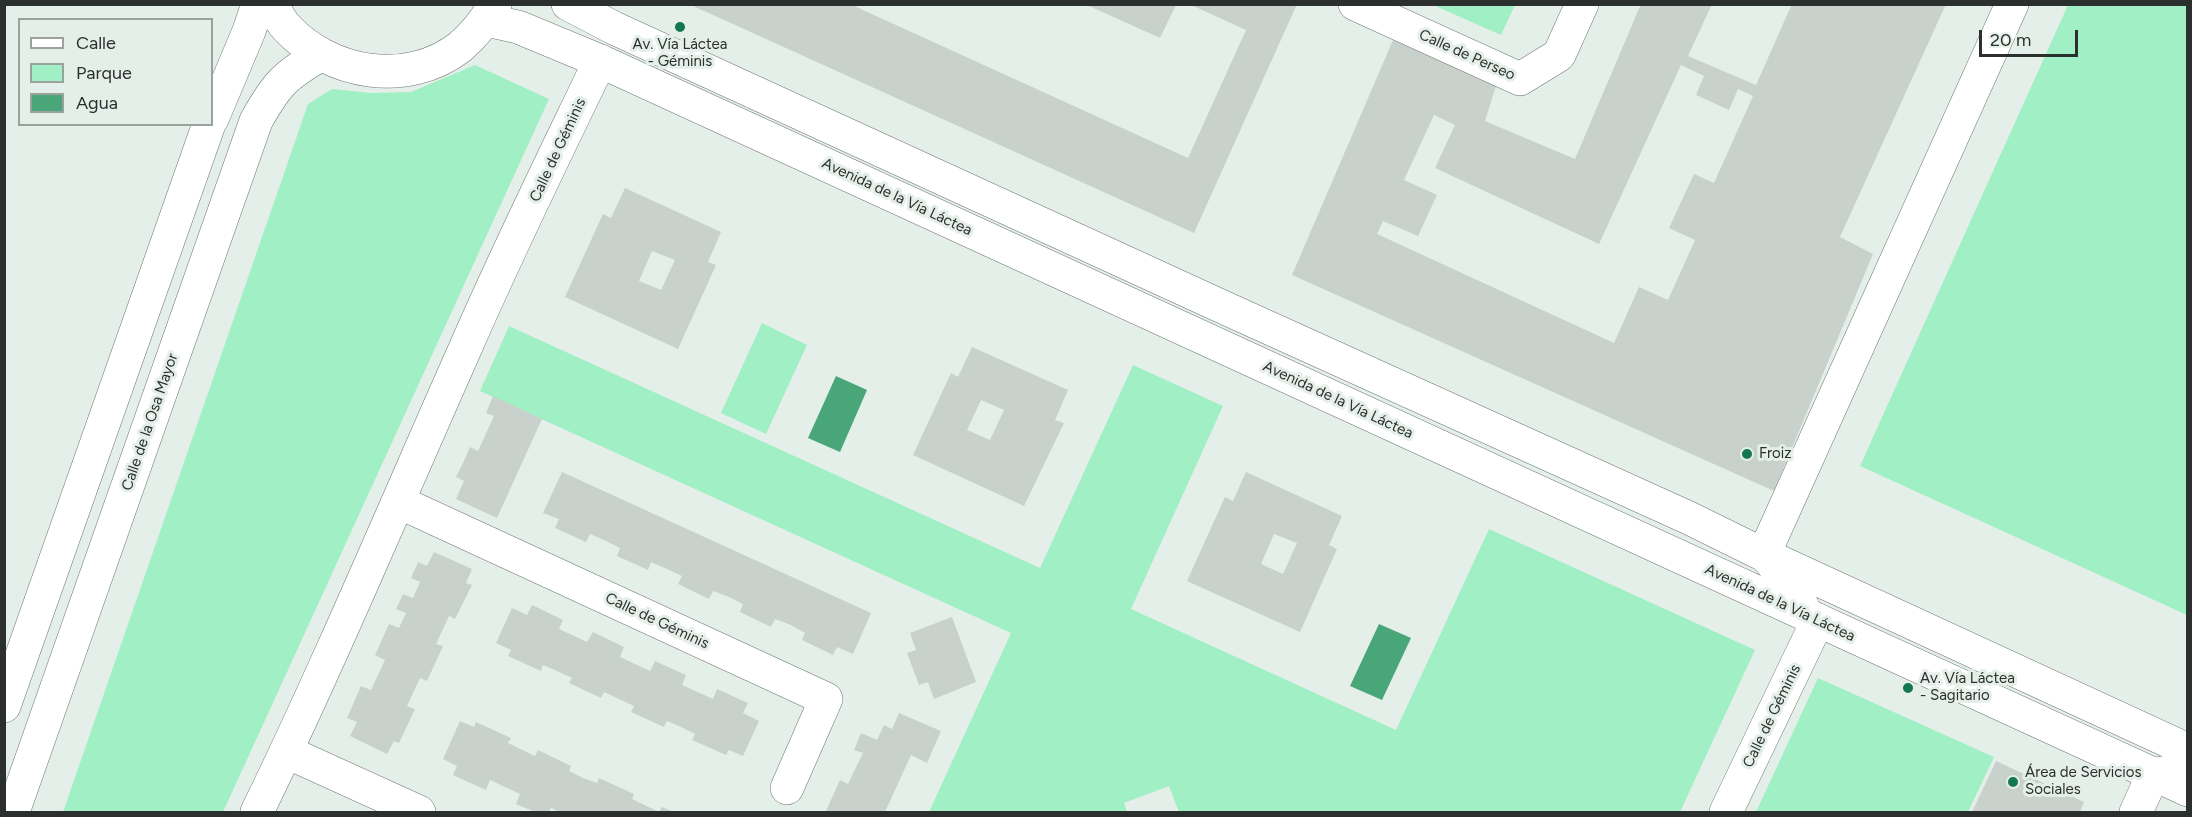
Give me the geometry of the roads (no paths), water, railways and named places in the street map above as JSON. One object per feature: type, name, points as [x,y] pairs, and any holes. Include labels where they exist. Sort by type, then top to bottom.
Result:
[{"type":"street","points":[[213,116],[258,4]]},
{"type":"street","points":[[272,4],[286,27],[320,55],[343,65],[368,71],[395,71],[421,66],[458,48],[491,12]]},
{"type":"street","points":[[567,4],[2187,750]]},
{"type":"street","name":"Calle de Perseo","points":[[1355,4],[1521,79],[1559,55],[1582,4]]},
{"type":"street","points":[[1764,554],[2012,4]]},
{"type":"street","name":"Avenida de la Vía Láctea","points":[[491,12],[518,27],[600,61],[2187,790]]},
{"type":"street","name":"Calle de la Osa Mayor","points":[[13,813],[256,121],[274,89],[295,70],[320,55]]},
{"type":"street","name":"Calle de Géminis","points":[[257,813],[287,752],[399,502],[466,345],[600,61]]},
{"type":"street","points":[[4,706],[208,126]]},
{"type":"street","name":"Calle de Géminis","points":[[399,502],[826,699],[787,788]]},
{"type":"street","points":[[1764,554],[1794,589],[1812,617]]},
{"type":"street","name":"Calle de Géminis","points":[[1726,813],[1812,617]]},
{"type":"street","points":[[287,752],[419,813]]},
{"type":"street","points":[[2136,813],[2153,775],[2187,768]]},
{"type":"water","points":[[836,376],[867,390],[840,452],[808,438]]},
{"type":"water","points":[[1379,624],[1411,638],[1382,700],[1350,686]]},
{"type":"place","name":"Av. Vía Láctea - Géminis","points":[[680,27]]},
{"type":"place","name":"Froiz","points":[[1747,454]]},
{"type":"place","name":"Av. Vía Láctea - Sagitario","points":[[1908,688]]},
{"type":"place","name":"Área de Servicios Sociales","points":[[2013,782]]}]
